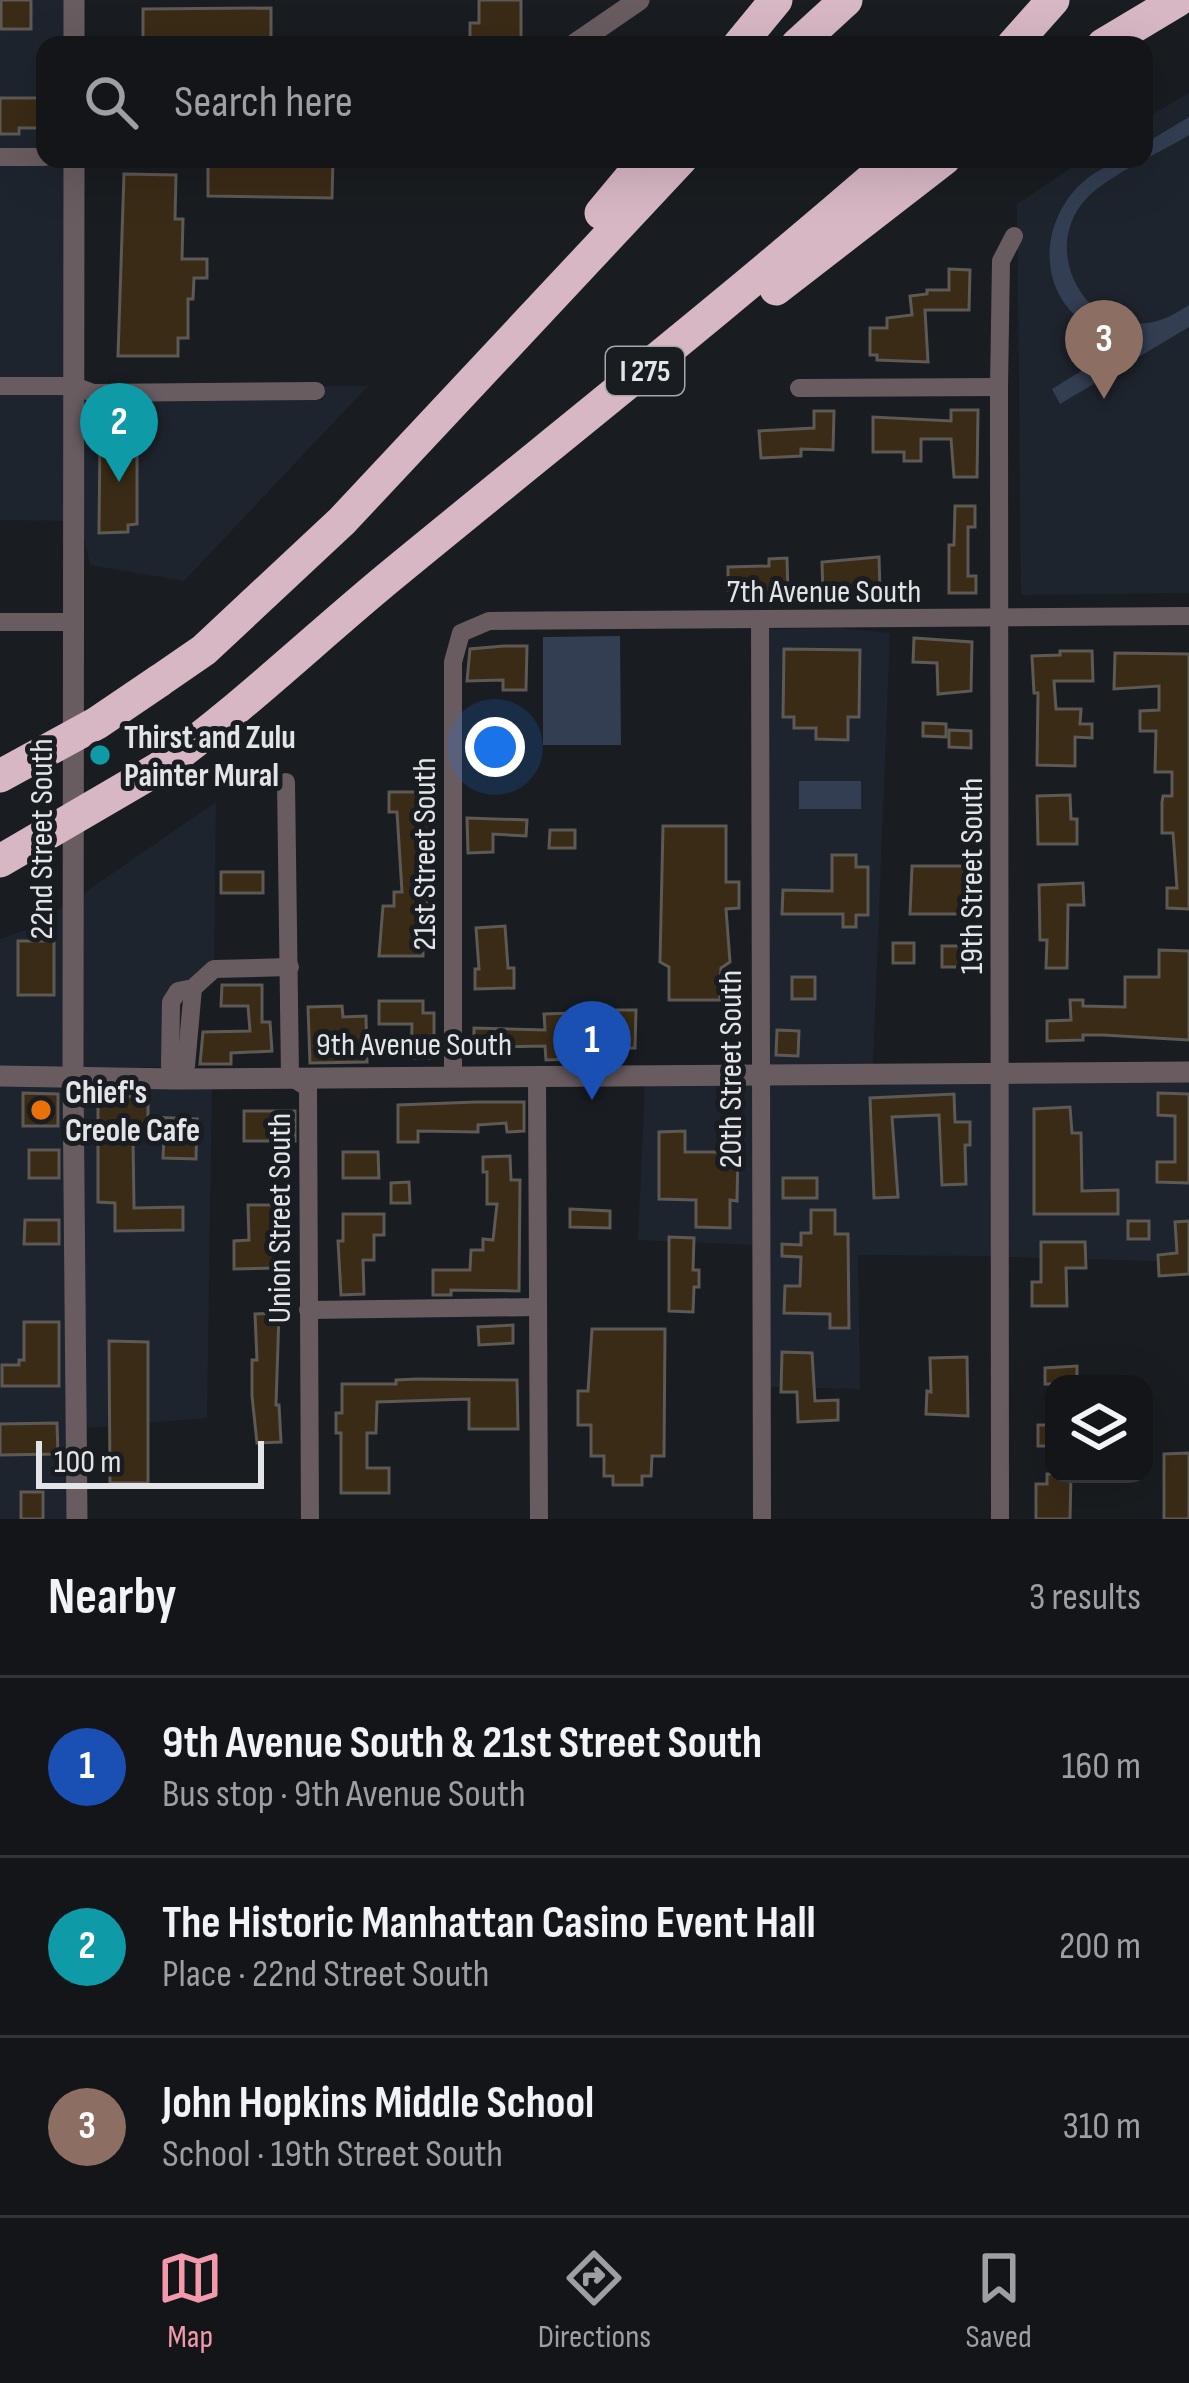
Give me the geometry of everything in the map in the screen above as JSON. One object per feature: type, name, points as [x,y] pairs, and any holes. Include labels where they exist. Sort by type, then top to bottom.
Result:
[{"type":"highway","points":[[746,36],[776,0]]},
{"type":"highway","points":[[807,36],[846,0]]},
{"type":"highway","points":[[1021,36],[1053,0]]},
{"type":"highway","points":[[1118,36],[1178,0]]},
{"type":"highway","points":[[342,521],[638,168]]},
{"type":"highway","points":[[0,776],[97,723],[204,650],[342,521],[673,168]]},
{"type":"highway","name":"I 275","points":[[0,861],[161,767],[311,648],[390,577],[646,370],[884,168]]},
{"type":"highway","points":[[390,577],[932,168]]},
{"type":"street","points":[[74,0],[74,36]]},
{"type":"street","points":[[587,36],[639,0]]},
{"type":"street","points":[[0,157],[36,157]]},
{"type":"street","name":"22nd Street South","points":[[74,168],[77,1519]]},
{"type":"street","name":"19th Street South","points":[[1000,1519],[999,387],[1001,261],[1014,236]]},
{"type":"street","points":[[0,386],[74,386],[94,393],[316,391]]},
{"type":"street","points":[[799,388],[999,387]]},
{"type":"street","name":"7th Avenue South","points":[[461,633],[489,621],[1189,616]]},
{"type":"street","name":"20th Street South","points":[[760,620],[762,1519]]},
{"type":"street","points":[[0,622],[72,622]]},
{"type":"street","name":"21st Street South","points":[[454,1076],[453,662],[461,633]]},
{"type":"street","name":"Union Street South","points":[[286,782],[290,1076],[308,1088],[310,1519]]},
{"type":"street","points":[[177,1076],[186,1066],[193,988],[214,969],[290,967]]},
{"type":"street","name":"9th Avenue South","points":[[0,1076],[1189,1072]]},
{"type":"street","points":[[537,1076],[539,1519]]},
{"type":"street","points":[[308,1310],[538,1307]]},
{"type":"shaded area","points":[[0,0],[66,0],[66,36],[36,36],[36,148],[0,148]]},
{"type":"shaded area","points":[[1189,93],[1189,593],[1021,595],[1017,204],[1071,168],[1153,168],[1153,114]]},
{"type":"shaded area","points":[[1189,117],[1189,135],[1153,155],[1153,139]]},
{"type":"shaded area","points":[[0,166],[66,168],[66,377],[0,377]]},
{"type":"shaded area","points":[[1106,168],[1130,168],[1096,190],[1073,218],[1068,261],[1087,300],[1103,314],[1124,322],[1147,323],[1189,305],[1189,327],[1060,404],[1052,389],[1130,341],[1087,325],[1065,304],[1053,278],[1050,251],[1055,224],[1068,199]]},
{"type":"shaded area","points":[[323,386],[368,386],[184,581],[90,565],[81,524],[82,399],[323,400]]},
{"type":"shaded area","points":[[0,395],[66,395],[65,521],[0,520]]},
{"type":"shaded area","points":[[768,629],[890,633],[873,1064],[770,1065]]},
{"type":"shaded area","points":[[620,636],[621,745],[543,745],[543,637]]},
{"type":"shaded area","points":[[799,781],[861,781],[861,809],[799,809]]},
{"type":"shaded area","points":[[216,802],[214,968],[198,973],[181,1005],[179,1067],[81,1067],[81,895]]},
{"type":"shaded area","points":[[65,905],[65,1067],[0,1067],[0,939],[34,927]]},
{"type":"shaded area","points":[[1189,1080],[1189,1262],[1008,1257],[1008,1081]]},
{"type":"shaded area","points":[[992,1081],[992,1256],[858,1255],[860,1389],[769,1387],[767,1082]]},
{"type":"shaded area","points":[[752,1082],[754,1245],[638,1240],[645,1083]]},
{"type":"shaded area","points":[[65,1084],[69,1519],[0,1519],[0,1085]]},
{"type":"shaded area","points":[[81,1084],[212,1085],[207,1418],[87,1428],[85,1519]]},
{"type":"building","points":[[1,0],[31,0],[31,29],[1,29]]},
{"type":"building","points":[[479,0],[521,0],[521,36],[470,36],[470,23],[479,23]]},
{"type":"building","points":[[271,8],[271,36],[143,36],[143,9]]},
{"type":"building","points":[[0,98],[36,98],[36,128],[0,134]]},
{"type":"building","points":[[208,168],[333,168],[332,198],[208,196]]},
{"type":"building","points":[[124,174],[176,175],[175,219],[183,219],[182,259],[207,259],[207,278],[194,278],[193,299],[188,299],[188,338],[178,338],[178,356],[118,356]]},
{"type":"building","points":[[949,269],[970,270],[969,310],[925,310],[928,362],[877,360],[877,355],[870,355],[870,328],[887,328],[887,318],[912,315],[910,296],[949,290]]},
{"type":"building","points":[[108,406],[145,406],[146,432],[137,433],[137,524],[128,525],[128,532],[99,533],[100,439],[108,439]]},
{"type":"building","points":[[951,410],[978,410],[977,477],[954,477],[951,439],[921,439],[921,461],[904,461],[904,452],[873,452],[873,417],[951,421]]},
{"type":"building","points":[[814,411],[834,411],[833,450],[801,449],[801,456],[761,458],[759,431],[814,428]]},
{"type":"building","points":[[955,506],[975,506],[975,527],[968,527],[968,576],[976,576],[976,593],[949,593]]},
{"type":"building","points":[[879,557],[880,592],[823,596],[822,562]]},
{"type":"building","points":[[787,558],[788,596],[770,596],[769,590],[728,590],[728,567],[769,566],[769,559]]},
{"type":"building","points":[[914,638],[972,642],[971,691],[938,694],[937,663],[913,662]]},
{"type":"building","points":[[527,646],[526,690],[503,690],[503,680],[467,681],[470,649]]},
{"type":"building","points":[[784,649],[860,650],[859,717],[848,717],[848,740],[816,739],[816,728],[794,728],[794,717],[783,717]]},
{"type":"building","points":[[1060,651],[1092,651],[1093,681],[1054,681],[1056,709],[1081,709],[1080,724],[1092,724],[1092,738],[1075,737],[1075,766],[1037,765],[1038,693],[1034,693],[1032,656],[1060,655]]},
{"type":"building","points":[[1115,653],[1189,654],[1189,909],[1167,908],[1167,888],[1177,888],[1173,833],[1162,833],[1162,802],[1163,796],[1172,796],[1172,772],[1155,772],[1156,731],[1140,731],[1140,711],[1159,710],[1159,686],[1114,689]]},
{"type":"building","points":[[923,723],[946,724],[946,737],[923,736]]},
{"type":"building","points":[[949,730],[971,731],[971,748],[949,747]]},
{"type":"building","points":[[389,792],[428,792],[431,848],[421,848],[430,919],[423,919],[423,956],[379,956],[383,906],[394,906],[394,892],[402,892],[397,812],[389,812]]},
{"type":"building","points":[[1070,795],[1077,844],[1038,844],[1037,796]]},
{"type":"building","points":[[467,818],[527,820],[526,836],[493,834],[493,852],[468,853]]},
{"type":"building","points":[[663,826],[726,826],[726,882],[739,882],[739,908],[726,909],[730,962],[721,968],[720,1000],[669,1000],[669,967],[660,962]]},
{"type":"building","points":[[550,830],[575,830],[575,848],[549,848]]},
{"type":"building","points":[[832,855],[856,855],[856,867],[868,867],[868,915],[856,915],[856,927],[843,927],[843,914],[782,914],[783,890],[832,891]]},
{"type":"building","points":[[912,866],[964,866],[965,914],[910,914]]},
{"type":"building","points":[[221,872],[263,872],[263,893],[221,893]]},
{"type":"building","points":[[1083,883],[1084,905],[1068,905],[1067,968],[1046,968],[1047,940],[1040,940],[1039,885]]},
{"type":"building","points":[[505,926],[514,988],[475,989],[475,969],[479,969],[476,928]]},
{"type":"building","points":[[18,941],[54,941],[54,995],[18,995]]},
{"type":"building","points":[[893,943],[914,943],[914,963],[893,963]]},
{"type":"building","points":[[942,946],[974,946],[974,967],[942,967]]},
{"type":"building","points":[[1159,950],[1189,951],[1189,1040],[1083,1035],[1083,1040],[1047,1041],[1047,1021],[1071,1020],[1070,1000],[1083,1000],[1083,1006],[1125,1007],[1125,977],[1159,977]]},
{"type":"building","points":[[792,977],[815,977],[815,999],[792,999]]},
{"type":"building","points":[[222,985],[262,985],[262,1022],[270,1022],[272,1051],[231,1053],[231,1064],[200,1064],[203,1032],[250,1031],[248,1006],[221,1006]]},
{"type":"building","points":[[379,1001],[423,1001],[423,1013],[434,1013],[434,1058],[411,1058],[412,1024],[379,1024]]},
{"type":"building","points":[[342,1006],[343,1017],[366,1016],[367,1062],[310,1063],[308,1007]]},
{"type":"building","points":[[617,1010],[636,1010],[635,1048],[607,1048],[607,1035],[616,1035]]},
{"type":"building","points":[[573,1013],[575,1059],[546,1060],[545,1046],[501,1047],[500,1057],[474,1056],[474,1028],[545,1030],[544,1014]]},
{"type":"building","points":[[777,1030],[799,1031],[798,1056],[776,1055]]},
{"type":"building","name":"Chief's Creole Cafe","points":[[23,1093],[58,1094],[58,1126],[23,1126]]},
{"type":"building","points":[[1158,1093],[1189,1094],[1189,1183],[1157,1182],[1157,1162],[1175,1162],[1175,1116],[1158,1115]]},
{"type":"building","points":[[954,1094],[955,1122],[970,1122],[966,1184],[942,1185],[939,1115],[892,1117],[898,1197],[874,1198],[870,1098]]},
{"type":"building","points":[[98,1096],[148,1097],[148,1117],[197,1119],[196,1159],[163,1158],[164,1138],[133,1137],[134,1208],[183,1207],[183,1230],[115,1231],[115,1203],[98,1202]]},
{"type":"building","points":[[524,1102],[524,1131],[507,1132],[506,1123],[478,1125],[478,1132],[418,1131],[418,1142],[398,1142],[398,1105]]},
{"type":"building","points":[[1070,1107],[1072,1133],[1081,1133],[1082,1191],[1118,1190],[1118,1214],[1034,1214],[1034,1109]]},
{"type":"building","points":[[244,1111],[295,1111],[295,1141],[244,1141]]},
{"type":"building","points":[[685,1131],[685,1152],[738,1152],[737,1201],[730,1200],[730,1228],[696,1227],[696,1200],[659,1199],[659,1132]]},
{"type":"building","points":[[29,1150],[59,1150],[59,1178],[29,1178]]},
{"type":"building","points":[[343,1152],[378,1152],[379,1178],[343,1178]]},
{"type":"building","points":[[510,1156],[511,1180],[520,1180],[519,1291],[451,1290],[451,1295],[433,1295],[433,1270],[470,1270],[471,1250],[483,1250],[483,1239],[493,1240],[497,1204],[487,1204],[483,1157]]},
{"type":"building","points":[[783,1178],[817,1178],[817,1198],[783,1198]]},
{"type":"building","points":[[409,1182],[410,1203],[391,1203],[391,1183]]},
{"type":"building","points":[[248,1205],[290,1205],[291,1235],[281,1235],[282,1268],[234,1269],[234,1241],[249,1240]]},
{"type":"building","points":[[570,1209],[610,1211],[610,1228],[570,1227]]},
{"type":"building","points":[[811,1210],[835,1210],[835,1234],[848,1234],[849,1328],[830,1328],[830,1314],[784,1313],[785,1286],[800,1286],[801,1257],[782,1256],[782,1244],[801,1245],[801,1233],[811,1233]]},
{"type":"building","points":[[343,1214],[384,1214],[384,1235],[374,1235],[374,1260],[363,1260],[364,1294],[341,1295],[338,1241],[343,1241]]},
{"type":"building","points":[[25,1220],[59,1220],[59,1244],[24,1244]]},
{"type":"building","points":[[1128,1221],[1149,1221],[1149,1239],[1128,1239]]},
{"type":"building","points":[[1189,1221],[1189,1274],[1159,1276],[1158,1255],[1177,1253],[1175,1222]]},
{"type":"building","points":[[669,1237],[694,1238],[693,1270],[699,1270],[699,1287],[694,1287],[693,1312],[669,1311]]},
{"type":"building","points":[[1041,1242],[1085,1242],[1086,1268],[1066,1268],[1067,1306],[1032,1306],[1032,1282],[1041,1282]]},
{"type":"building","points":[[279,1313],[276,1405],[281,1442],[257,1443],[252,1396],[252,1360],[257,1360],[255,1314]]},
{"type":"building","points":[[24,1322],[59,1322],[59,1386],[2,1386],[2,1365],[19,1365],[24,1360]]},
{"type":"building","points":[[513,1325],[513,1343],[479,1345],[478,1327]]},
{"type":"building","points":[[592,1329],[665,1329],[664,1456],[652,1456],[651,1476],[642,1476],[642,1485],[613,1485],[613,1476],[604,1476],[604,1456],[591,1456],[591,1425],[578,1425],[578,1391],[588,1391]]},
{"type":"building","points":[[109,1341],[148,1342],[148,1483],[110,1483]]},
{"type":"building","points":[[782,1352],[812,1353],[815,1401],[838,1400],[838,1420],[798,1422],[797,1392],[781,1392]]},
{"type":"building","points":[[967,1357],[968,1416],[926,1414],[930,1358]]},
{"type":"building","points":[[1077,1366],[1077,1375],[1045,1375],[1045,1368]]},
{"type":"building","points":[[517,1380],[518,1429],[469,1429],[469,1399],[377,1402],[376,1433],[367,1433],[367,1468],[389,1468],[389,1493],[341,1493],[341,1433],[336,1433],[336,1413],[342,1413],[342,1384]]},
{"type":"building","points":[[57,1423],[58,1454],[0,1455],[0,1424]]},
{"type":"building","points":[[1038,1425],[1045,1425],[1045,1446],[1038,1446]]},
{"type":"building","points":[[1189,1453],[1189,1519],[1164,1519],[1164,1454]]},
{"type":"building","points":[[1071,1483],[1070,1519],[1036,1519],[1036,1484]]},
{"type":"building","points":[[21,1492],[43,1492],[43,1519],[21,1519]]},
{"type":"place","name":"John Hopkins Middle School","points":[[1104,399]]},
{"type":"place","name":"The Historic Manhattan Casino Event Hall","points":[[119,482]]},
{"type":"place","name":"Thirst and Zulu Painter Mural","points":[[100,755]]},
{"type":"place","name":"9th Avenue South & 21st Street South","points":[[592,1100]]},
{"type":"place","name":"Chief's Creole Cafe","points":[[41,1110]]}]
